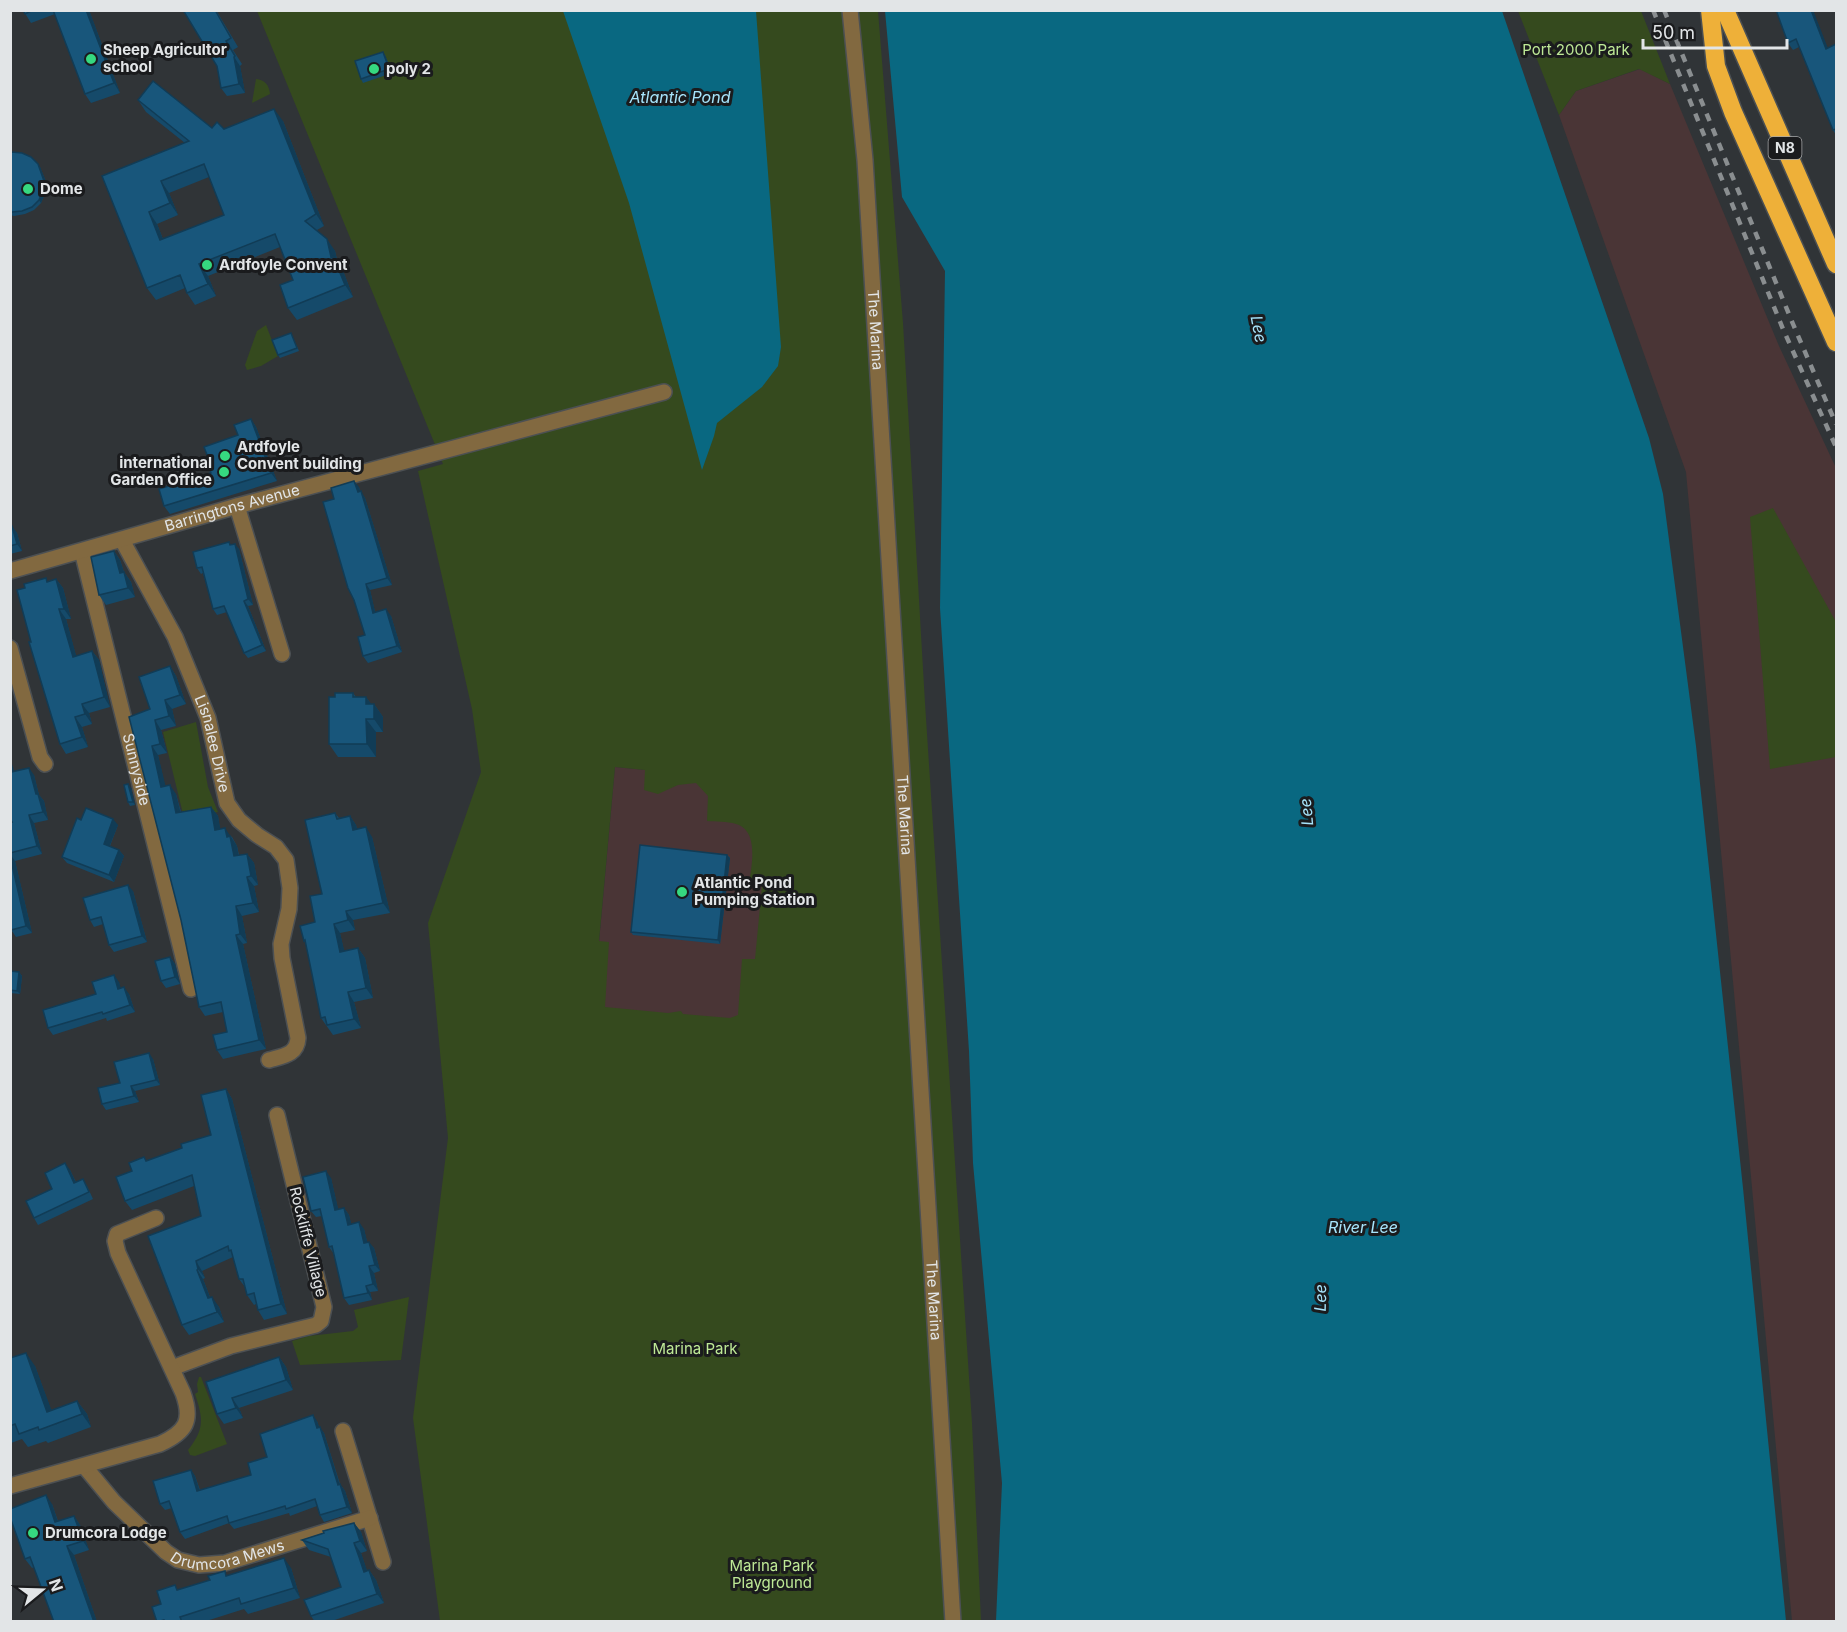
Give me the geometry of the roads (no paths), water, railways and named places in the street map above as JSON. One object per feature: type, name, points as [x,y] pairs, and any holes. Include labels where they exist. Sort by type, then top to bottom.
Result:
[{"type":"highway","points":[[1710,10],[1716,66],[1732,112],[1836,342]]},
{"type":"highway","name":"N8","points":[[1725,10],[1836,264]]},
{"type":"street","name":"The Marina","points":[[850,10],[865,160],[952,1622]]},
{"type":"street","name":"Barringtons Avenue","points":[[10,571],[237,506],[664,392]]},
{"type":"street","points":[[237,506],[282,654]]},
{"type":"street","name":"Lisnalee Drive","points":[[122,540],[175,637],[197,690],[208,718],[227,803],[239,820],[276,847],[286,861],[290,888],[282,951],[298,1045],[292,1053],[269,1060]]},
{"type":"street","name":"Sunnyside","points":[[82,551],[191,989]]},
{"type":"street","points":[[10,648],[40,757],[45,764]]},
{"type":"street","name":"Rockliffe Village","points":[[172,1368],[231,1346],[316,1325],[321,1321],[324,1307],[277,1115]]},
{"type":"street","points":[[10,1486],[85,1467],[160,1444],[183,1429],[186,1423],[187,1405],[118,1253],[116,1241],[117,1234],[156,1218]]},
{"type":"street","points":[[344,1431],[383,1562]]},
{"type":"street","name":"Drumcora Mews","points":[[85,1467],[114,1502],[166,1552],[178,1560],[199,1565],[225,1563],[370,1518]]},
{"type":"water","name":"Atlantic Pond","points":[[563,11],[756,11],[781,347],[778,366],[762,387],[717,423],[702,470],[629,203]]},
{"type":"water","name":"River Lee","points":[[885,11],[1502,11],[1649,438],[1663,494],[1696,746],[1786,1621],[996,1621],[1002,1483],[973,1163],[969,1051],[940,608],[945,271],[902,197]]},
{"type":"railway","points":[[1653,10],[1783,329],[1836,447]]},
{"type":"railway","points":[[1664,10],[1836,424]]},
{"type":"place","name":"Sheep Agricultor school","points":[[91,59]]},
{"type":"place","name":"poly 2","points":[[374,69]]},
{"type":"place","name":"Dome","points":[[28,189]]},
{"type":"place","name":"Ardfoyle Convent","points":[[207,265]]},
{"type":"place","name":"Ardfoyle Convent building","points":[[225,456]]},
{"type":"place","name":"international Garden Office","points":[[224,472]]},
{"type":"place","name":"Atlantic Pond Pumping Station","points":[[682,892]]},
{"type":"place","name":"Drumcora Lodge","points":[[33,1533]]},
{"type":"park label","name":"Port 2000 Park","points":[[1576,50]]},
{"type":"park label","name":"Marina Park","points":[[695,1349]]},
{"type":"park label","name":"Marina Park Playground","points":[[772,1574]]},
{"type":"water label","name":"Lee","points":[[1259,329]]},
{"type":"water label","name":"Lee","points":[[1306,812]]},
{"type":"water label","name":"Lee","points":[[1320,1298]]}]
